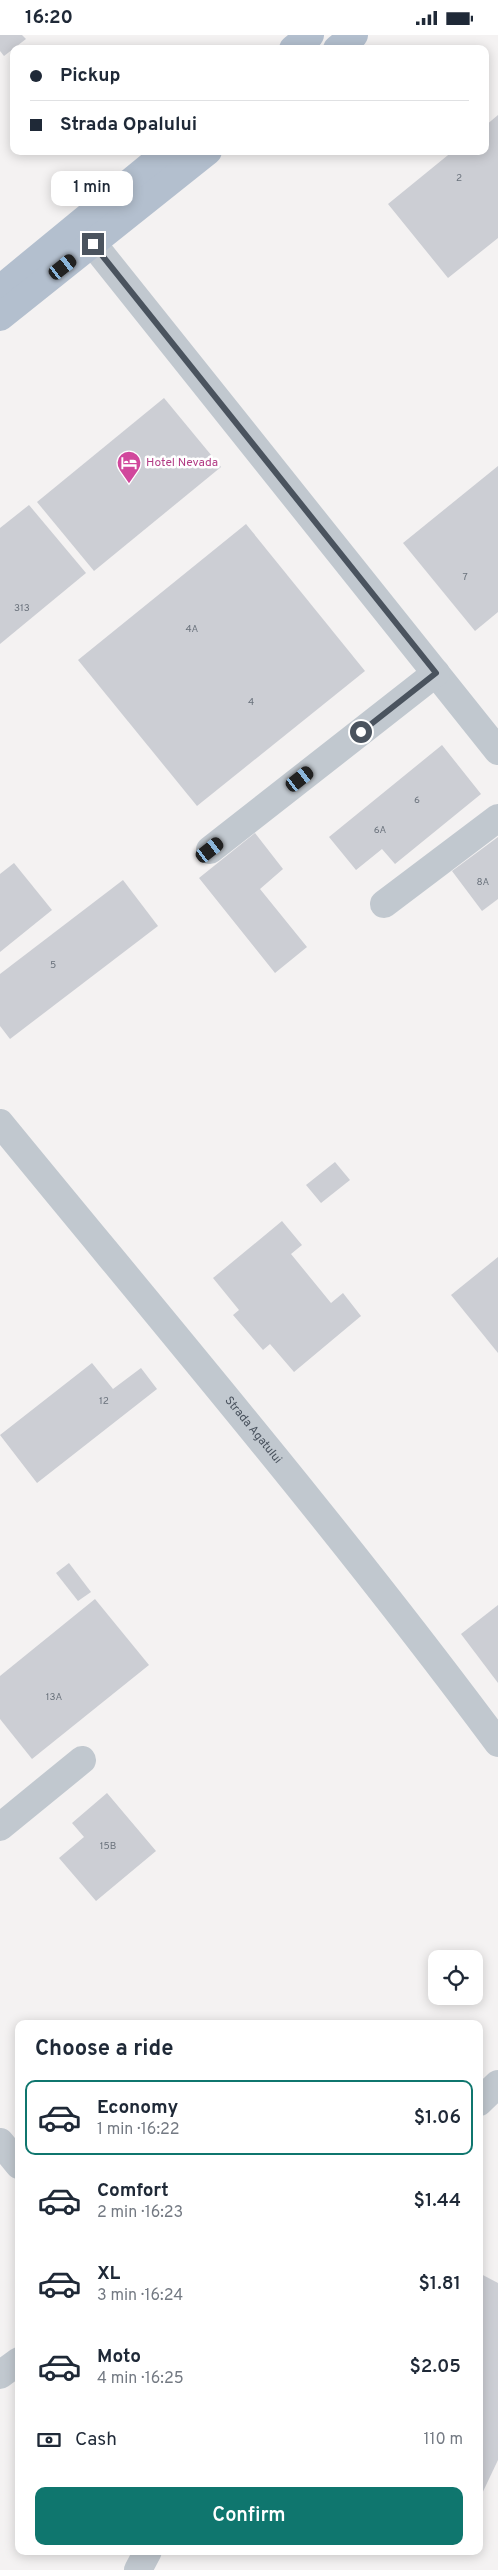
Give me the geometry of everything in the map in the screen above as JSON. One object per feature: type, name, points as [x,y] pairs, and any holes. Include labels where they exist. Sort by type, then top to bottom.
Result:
[{"type":"main road","points":[[298,45],[310,35]]},
{"type":"main road","points":[[342,45],[354,35]]},
{"type":"main road","points":[[0,289],[163,155]]},
{"type":"main road","points":[[0,317],[203,155]]},
{"type":"street","points":[[93,244],[498,751]]},
{"type":"street","points":[[210,850],[436,673]]},
{"type":"street","points":[[384,904],[498,818]]},
{"type":"street","name":"Strada Agatului","points":[[0,1123],[236,1410],[454,1684],[498,1743]]},
{"type":"street","points":[[0,1827],[82,1760]]},
{"type":"street","points":[[483,2098],[498,2084]]},
{"type":"street","points":[[0,2141],[15,2160]]},
{"type":"street","points":[[0,2375],[15,2364]]},
{"type":"street","points":[[138,2570],[146,2555]]},
{"type":"building","points":[[0,35],[22,35],[26,39],[18,45],[10,45],[10,51],[4,56],[0,51]]},
{"type":"building","points":[[498,115],[498,238],[448,278],[388,204],[448,155],[489,155],[489,123]]},
{"type":"building","name":"Hotel Nevada","points":[[164,398],[221,467],[94,571],[37,502]]},
{"type":"building","points":[[498,466],[498,612],[475,631],[403,543]]},
{"type":"building","points":[[29,505],[86,573],[0,644],[0,528]]},
{"type":"building","points":[[246,524],[365,671],[197,806],[78,660]]},
{"type":"building","points":[[442,745],[481,794],[395,864],[382,849],[356,870],[329,837]]},
{"type":"building","points":[[255,833],[283,869],[260,889],[307,947],[275,973],[199,878]]},
{"type":"building","points":[[498,837],[498,899],[482,911],[452,871]]},
{"type":"building","points":[[14,863],[52,910],[0,952],[0,874]]},
{"type":"building","points":[[123,880],[158,926],[10,1039],[0,1026],[0,974]]},
{"type":"building","points":[[335,1162],[350,1180],[321,1203],[306,1185]]},
{"type":"building","points":[[282,1221],[302,1245],[291,1254],[331,1303],[343,1293],[361,1316],[294,1372],[270,1344],[263,1350],[233,1315],[239,1310],[213,1278]]},
{"type":"building","points":[[498,1257],[498,1353],[451,1295]]},
{"type":"building","points":[[92,1363],[113,1389],[141,1368],[157,1389],[37,1483],[0,1435]]},
{"type":"building","points":[[69,1563],[91,1592],[78,1601],[56,1573]]},
{"type":"building","points":[[95,1599],[149,1665],[32,1759],[0,1719],[0,1676]]},
{"type":"building","points":[[498,1605],[498,1683],[461,1634]]},
{"type":"building","points":[[107,1793],[156,1851],[96,1901],[59,1858],[84,1837],[72,1823]]},
{"type":"building","points":[[483,2275],[498,2283],[498,2460],[483,2492]]},
{"type":"place","name":"Hotel Nevada","points":[[129,484]]},
{"type":"route","points":[[93,244],[436,673],[361,732]]}]
